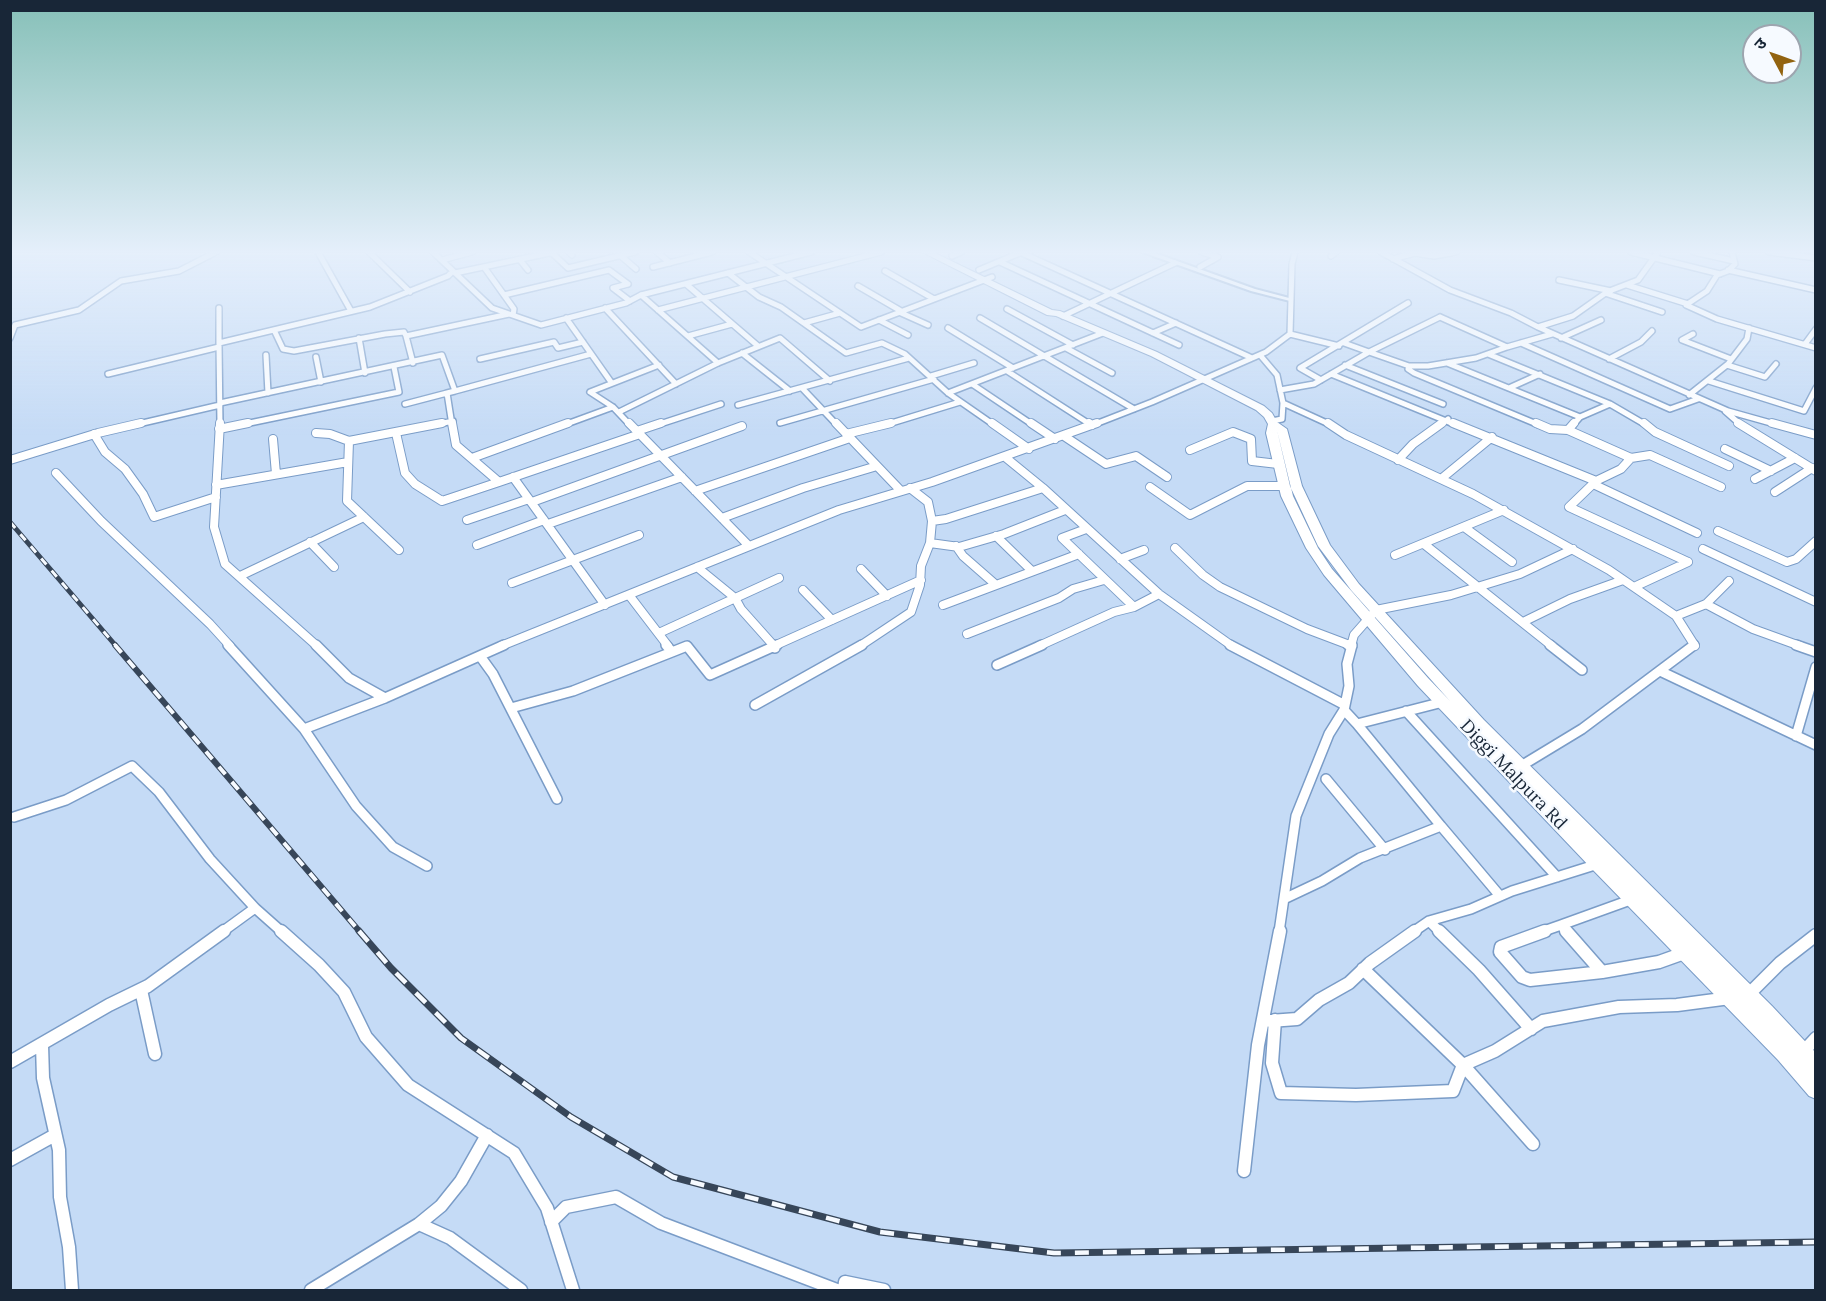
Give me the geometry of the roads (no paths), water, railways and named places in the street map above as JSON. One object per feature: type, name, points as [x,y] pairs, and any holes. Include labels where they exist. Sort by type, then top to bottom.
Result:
[{"type":"main road","points":[[1049,313],[1103,333],[1204,378],[1260,408],[1276,425]]},
{"type":"main road","name":"Diggi Malpura Rd","points":[[1814,1080],[1785,1053],[1739,997],[1614,859],[1372,614],[1328,572],[1312,548],[1283,486],[1271,428],[1276,425],[1296,486],[1324,546],[1372,614],[1443,702],[1633,899],[1684,948],[1739,997],[1803,1052],[1814,1080]]},
{"type":"street","points":[[10,338],[13,325],[67,313]]},
{"type":"street","points":[[219,313],[220,404],[214,527],[225,564],[349,678],[386,698]]},
{"type":"street","points":[[108,374],[344,313]]},
{"type":"street","points":[[507,313],[542,324],[587,313]]},
{"type":"street","points":[[609,313],[676,384]]},
{"type":"street","points":[[661,313],[718,363]]},
{"type":"street","points":[[719,313],[758,346]]},
{"type":"street","points":[[789,313],[846,353],[882,343],[909,358],[948,393],[1029,449]]},
{"type":"street","points":[[804,323],[840,313],[861,327],[898,313]]},
{"type":"street","points":[[902,313],[928,325]]},
{"type":"street","points":[[1014,313],[1073,345]]},
{"type":"street","points":[[1060,315],[1066,313]]},
{"type":"street","points":[[1110,313],[1179,345]]},
{"type":"street","points":[[1153,313],[1252,358]]},
{"type":"street","points":[[1290,313],[1290,334]]},
{"type":"street","points":[[1321,380],[1300,368],[1392,313]]},
{"type":"street","points":[[1508,313],[1722,409],[1815,435]]},
{"type":"street","points":[[1538,327],[1578,313]]},
{"type":"street","points":[[1698,313],[1815,348]]},
{"type":"street","points":[[406,336],[511,314]]},
{"type":"street","points":[[1280,390],[1314,384],[1369,352],[1440,317],[1507,347]]},
{"type":"street","points":[[566,318],[610,382]]},
{"type":"street","points":[[980,318],[1134,409]]},
{"type":"street","points":[[879,320],[908,335]]},
{"type":"street","points":[[1562,338],[1601,320]]},
{"type":"street","points":[[1153,333],[1176,323]]},
{"type":"street","points":[[688,336],[732,324]]},
{"type":"street","points":[[948,328],[1092,425]]},
{"type":"street","points":[[1689,395],[1727,365],[1747,339],[1749,328]]},
{"type":"street","points":[[1805,345],[1815,329]]},
{"type":"street","points":[[274,330],[283,349],[294,351],[404,332],[414,363]]},
{"type":"street","points":[[1609,359],[1641,342],[1652,331]]},
{"type":"street","points":[[948,393],[1103,333]]},
{"type":"street","points":[[1290,334],[1341,344],[1409,366],[1428,366],[1488,354],[1552,334]]},
{"type":"street","points":[[304,729],[386,698],[605,604],[839,510],[1029,449],[1134,409],[1260,355],[1290,334]]},
{"type":"street","points":[[1693,334],[1682,340],[1731,359]]},
{"type":"street","points":[[359,338],[365,373]]},
{"type":"street","points":[[472,459],[616,409],[780,338],[830,381]]},
{"type":"street","points":[[480,359],[554,342],[558,348],[583,342]]},
{"type":"street","points":[[1521,344],[1670,409],[1698,399]]},
{"type":"street","points":[[1066,348],[1112,373]]},
{"type":"street","points":[[742,353],[790,390]]},
{"type":"street","points":[[405,404],[591,354]]},
{"type":"street","points":[[1488,354],[1610,404],[1643,422],[1655,432],[1729,465]]},
{"type":"street","points":[[266,355],[268,393]]},
{"type":"street","points":[[10,460],[94,434],[442,355],[455,391]]},
{"type":"street","points":[[1260,355],[1278,375],[1283,403],[1282,419],[1276,425]]},
{"type":"street","points":[[316,357],[321,382]]},
{"type":"street","points":[[738,405],[909,358]]},
{"type":"street","points":[[780,423],[933,378],[974,363]]},
{"type":"street","points":[[1446,363],[1580,417]]},
{"type":"street","points":[[1727,365],[1765,377],[1776,364]]},
{"type":"street","points":[[659,365],[610,382],[590,392],[616,409],[749,546]]},
{"type":"street","points":[[1345,365],[1443,404]]},
{"type":"street","points":[[1409,366],[1408,369],[1414,373],[1539,425],[1550,429],[1568,430],[1631,458],[1650,455],[1721,487]]},
{"type":"street","points":[[219,429],[399,392],[394,367]]},
{"type":"street","points":[[1331,374],[1492,437],[1594,482],[1697,533]]},
{"type":"street","points":[[1509,388],[1540,374]]},
{"type":"street","points":[[1709,381],[1804,411],[1815,388]]},
{"type":"street","points":[[972,384],[1055,439]]},
{"type":"street","points":[[802,388],[901,491]]},
{"type":"street","points":[[447,393],[456,445],[499,482]]},
{"type":"street","points":[[695,491],[848,436],[960,402]]},
{"type":"street","points":[[1283,403],[1504,510],[1573,549],[1676,616],[1695,646],[1582,729],[1521,766]]},
{"type":"street","points":[[396,433],[405,473],[415,484],[442,501],[721,404]]},
{"type":"street","points":[[1568,430],[1580,417],[1610,404]]},
{"type":"street","points":[[1722,409],[1735,421],[1814,469],[1775,492]]},
{"type":"street","points":[[1398,460],[1413,444],[1448,419]]},
{"type":"street","points":[[316,433],[330,434],[349,441],[453,422]]},
{"type":"street","points":[[467,520],[742,426]]},
{"type":"street","points":[[1190,450],[1233,432],[1251,439],[1252,461],[1278,464]]},
{"type":"street","points":[[94,434],[105,452],[125,469],[143,494],[154,517],[216,497]]},
{"type":"street","points":[[1064,436],[1106,464],[1136,456],[1167,477]]},
{"type":"street","points":[[1441,479],[1492,437]]},
{"type":"street","points":[[273,439],[276,474]]},
{"type":"street","points":[[349,441],[347,501],[399,550]]},
{"type":"street","points":[[1725,449],[1771,471]]},
{"type":"street","points":[[1005,457],[1043,488],[1159,594],[1211,633],[1344,707],[1500,896]]},
{"type":"street","points":[[1631,458],[1621,469],[1594,482],[1569,507],[1688,562],[1634,587]]},
{"type":"street","points":[[1755,479],[1795,458]]},
{"type":"street","points":[[216,485],[348,462]]},
{"type":"street","points":[[722,518],[803,488],[877,466]]},
{"type":"street","points":[[56,473],[101,521],[210,624],[304,729],[356,806],[393,848],[427,866]]},
{"type":"street","points":[[513,477],[605,604]]},
{"type":"street","points":[[477,545],[682,477]]},
{"type":"street","points":[[1150,487],[1190,515],[1247,486],[1283,486]]},
{"type":"street","points":[[932,521],[946,519],[1043,488]]},
{"type":"street","points":[[755,705],[853,651],[911,612],[921,580],[921,566],[930,543],[932,521],[928,502],[910,489]]},
{"type":"street","points":[[930,543],[956,546],[996,536],[1065,510]]},
{"type":"street","points":[[1395,555],[1504,510]]},
{"type":"street","points":[[240,576],[364,518]]},
{"type":"street","points":[[1464,527],[1512,562]]},
{"type":"street","points":[[1086,529],[1062,538],[1134,607]]},
{"type":"street","points":[[1718,531],[1788,562],[1796,559],[1815,541]]},
{"type":"street","points":[[512,583],[639,535]]},
{"type":"street","points":[[996,536],[1032,571]]},
{"type":"street","points":[[310,542],[334,567]]},
{"type":"street","points":[[1424,544],[1582,670]]},
{"type":"street","points":[[956,546],[963,556],[995,584]]},
{"type":"street","points":[[1175,548],[1203,575],[1220,587],[1307,629],[1352,646]]},
{"type":"street","points":[[1573,549],[1520,574],[1372,614],[1354,636],[1347,664],[1349,686],[1344,707],[1314,767],[1296,816],[1269,1021],[1272,1063],[1281,1093],[1356,1095],[1453,1091],[1463,1065],[1495,1051],[1543,1021],[1618,1007],[1677,1005],[1739,997],[1815,935]]},
{"type":"street","points":[[1703,549],[1815,602]]},
{"type":"street","points":[[1120,559],[1144,550]]},
{"type":"street","points":[[943,605],[1078,554]]},
{"type":"street","points":[[697,567],[735,598],[741,609],[775,648]]},
{"type":"street","points":[[861,570],[887,596]]},
{"type":"street","points":[[659,633],[779,578]]},
{"type":"street","points":[[511,708],[573,691],[687,646],[710,675],[724,667],[738,664],[775,648],[921,580]]},
{"type":"street","points":[[967,634],[1059,598],[1073,589],[1104,580]]},
{"type":"street","points":[[1523,622],[1570,599],[1623,580]]},
{"type":"street","points":[[1676,616],[1706,604],[1729,581]]},
{"type":"street","points":[[803,590],[832,620]]},
{"type":"street","points":[[997,665],[1114,612],[1134,607],[1159,594]]},
{"type":"street","points":[[629,595],[672,652]]},
{"type":"street","points":[[1706,604],[1753,629],[1815,652]]},
{"type":"street","points":[[480,656],[511,708],[557,799]]},
{"type":"street","points":[[1796,736],[1815,667]]},
{"type":"street","points":[[1660,671],[1815,745]]},
{"type":"street","points":[[1357,724],[1443,702]]},
{"type":"street","points":[[1406,711],[1557,877]]},
{"type":"street","points":[[12,816],[66,800],[132,766],[159,792],[210,859],[255,908],[319,965],[344,992],[366,1037],[408,1085],[514,1153],[547,1208],[573,1290]]},
{"type":"street","points":[[1326,779],[1385,850]]},
{"type":"street","points":[[1286,898],[1322,881],[1360,858],[1441,826]]},
{"type":"street","points":[[1269,1021],[1297,1019],[1318,1000],[1349,982],[1363,969],[1429,921],[1471,909],[1500,896],[1614,859]]},
{"type":"street","points":[[1633,899],[1501,947],[1500,952],[1522,977],[1530,980],[1602,972],[1659,962],[1684,948]]},
{"type":"street","points":[[10,1062],[141,990],[255,908]]},
{"type":"street","points":[[1429,921],[1479,970],[1532,1029]]},
{"type":"street","points":[[1561,925],[1602,972]]},
{"type":"street","points":[[1363,969],[1463,1065],[1533,1144]]},
{"type":"street","points":[[141,990],[156,1054]]},
{"type":"street","points":[[1244,1171],[1258,1045],[1269,1021]]},
{"type":"street","points":[[1803,1052],[1815,1038]]},
{"type":"street","points":[[42,1045],[44,1077],[60,1150],[60,1197],[69,1247],[72,1290]]},
{"type":"street","points":[[10,1160],[55,1135]]},
{"type":"street","points":[[311,1290],[419,1224],[441,1206],[461,1181],[487,1135]]},
{"type":"street","points":[[551,1222],[566,1207],[616,1197],[661,1223],[837,1290]]},
{"type":"street","points":[[419,1224],[450,1238],[492,1266],[521,1290]]},
{"type":"street","points":[[844,1290],[845,1282],[884,1290]]},
{"type":"railway","points":[[10,522],[116,646]]},
{"type":"railway","points":[[115,645],[360,932]]},
{"type":"railway","points":[[359,931],[391,968],[461,1038],[571,1117],[673,1177],[880,1232],[1054,1253],[1816,1242]]}]
